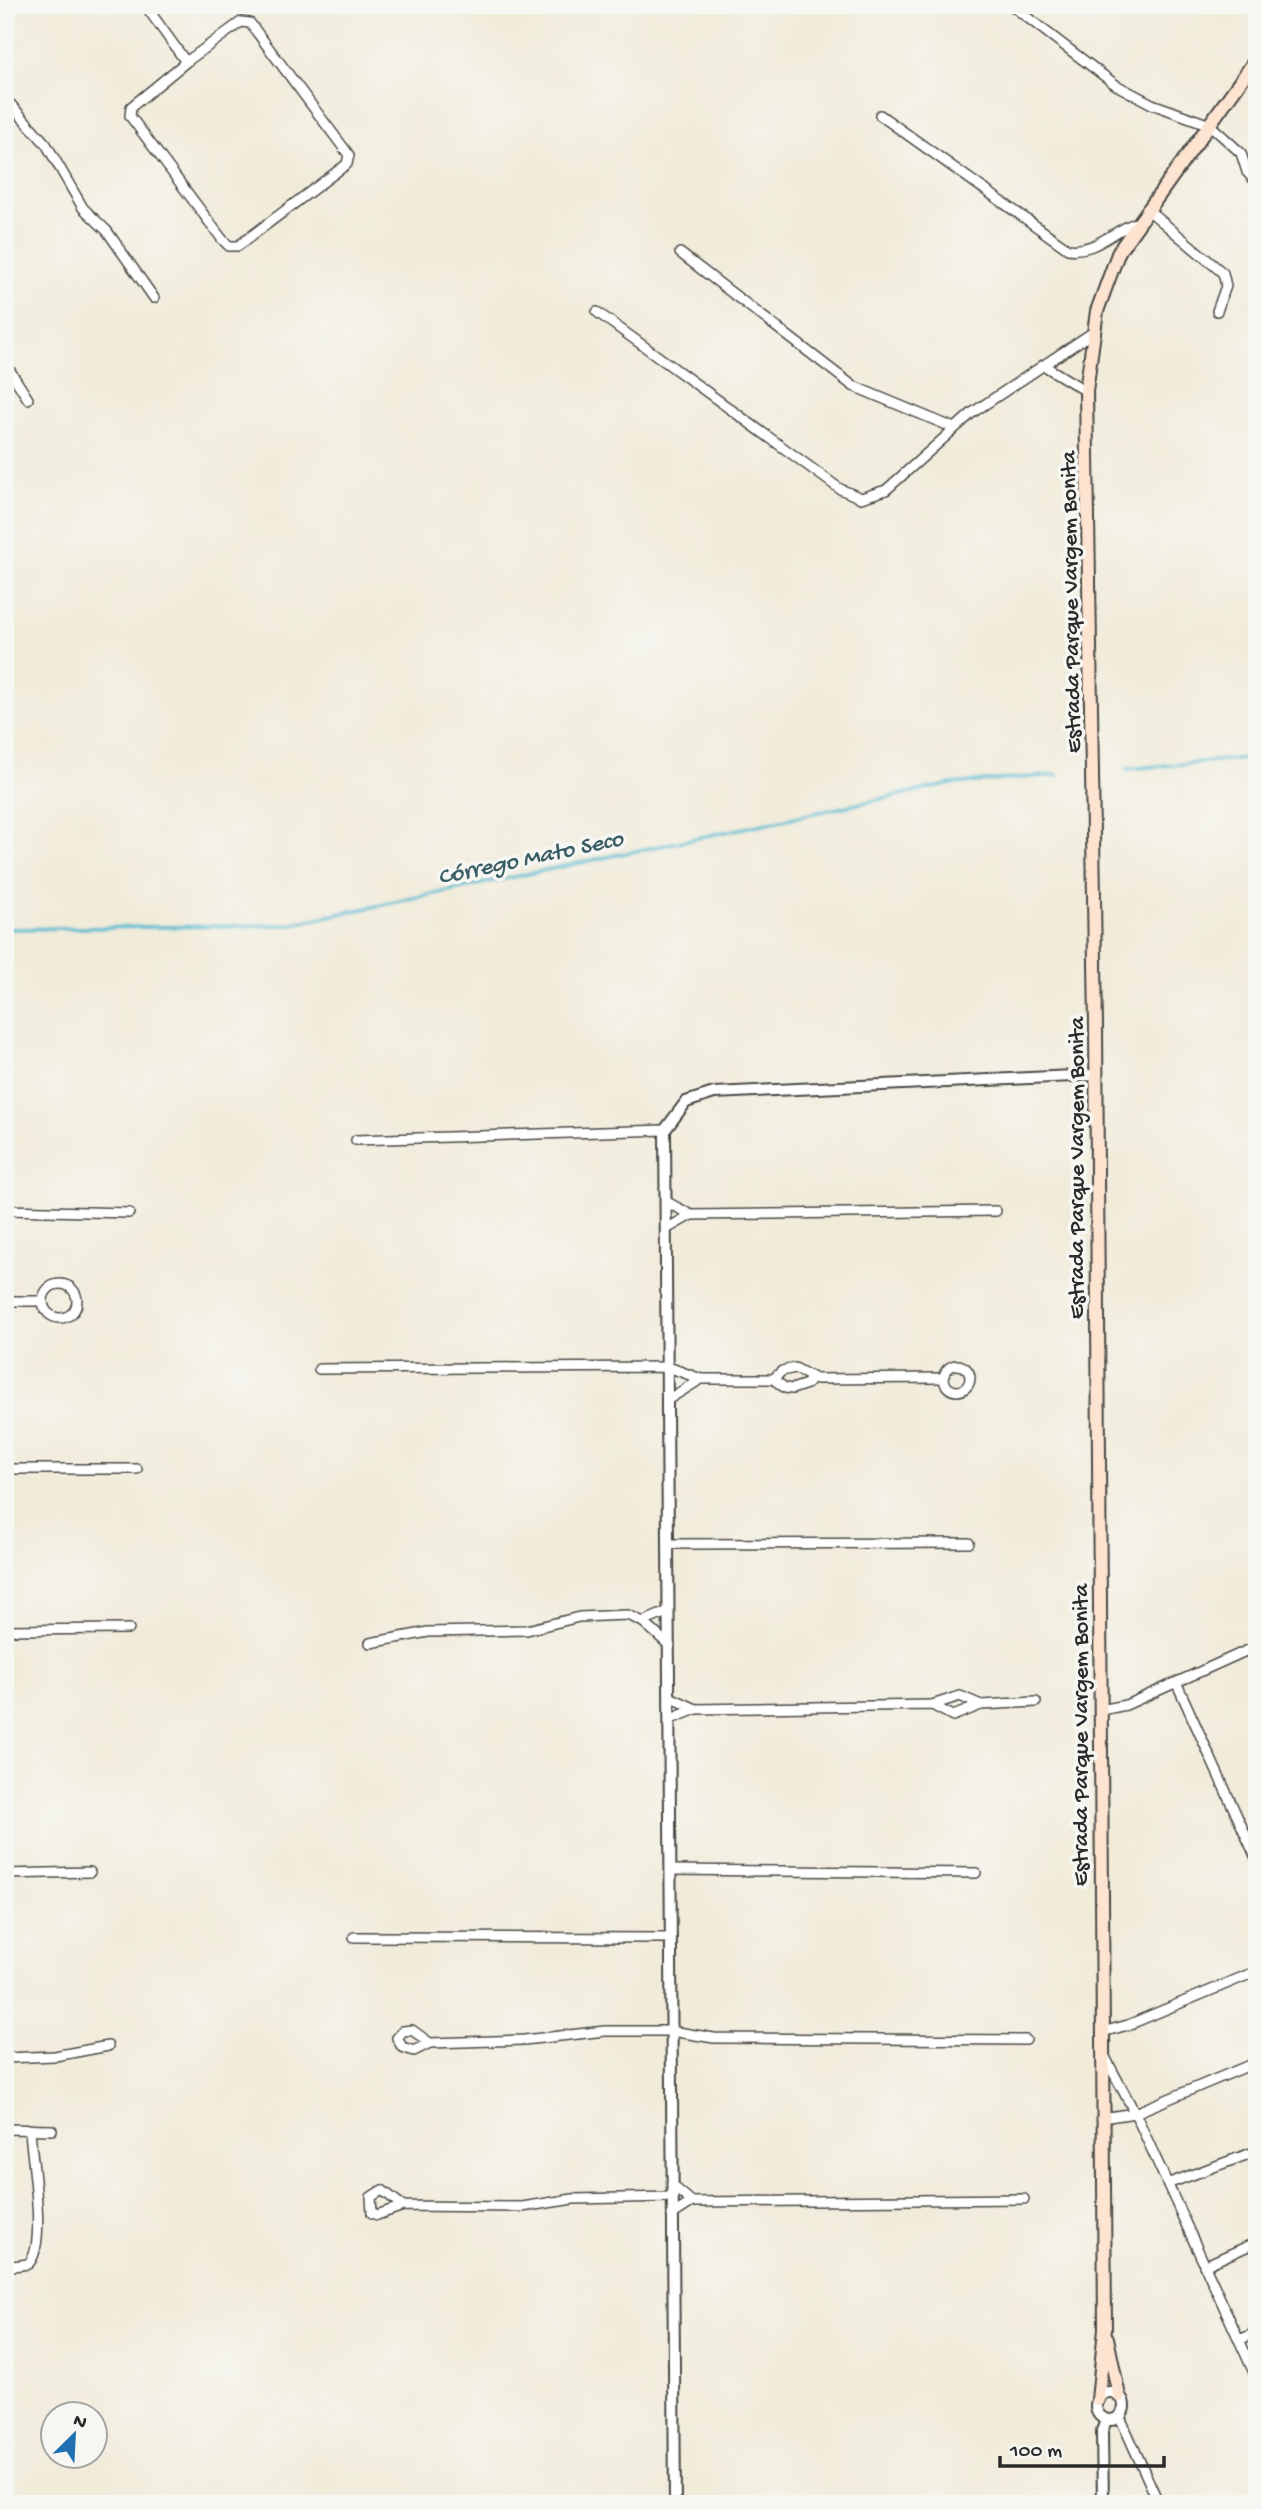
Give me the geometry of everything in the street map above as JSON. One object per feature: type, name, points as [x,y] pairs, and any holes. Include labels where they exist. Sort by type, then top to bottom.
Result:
[{"type":"main road","name":"Estrada Parque Vargem Bonita","points":[[1098,2400],[1105,2328],[1095,1075],[1086,391],[1092,333],[1106,279],[1138,222],[1257,58]]},
{"type":"main road","name":"Estrada Parque Vargem Bonita","points":[[1105,2328],[1119,2396]]},
{"type":"street","points":[[145,5],[186,62]]},
{"type":"street","points":[[1011,5],[1116,85],[1152,104],[1210,125],[1241,153],[1247,172],[1257,183]]},
{"type":"street","points":[[241,22],[250,23],[349,155],[347,163],[238,246],[229,246],[222,239],[130,116],[131,107],[186,62],[241,22]]},
{"type":"street","points":[[5,98],[46,144],[83,208],[107,231],[154,298]]},
{"type":"street","points":[[880,115],[1068,249],[1088,249],[1121,228],[1138,222]]},
{"type":"street","points":[[1147,209],[1223,273],[1226,286],[1217,311]]},
{"type":"street","points":[[680,253],[853,386],[954,428]]},
{"type":"street","points":[[597,312],[855,497],[872,497],[886,490],[954,428],[1092,333]]},
{"type":"street","points":[[5,363],[28,399]]},
{"type":"street","points":[[1044,365],[1086,391]]},
{"type":"street","points":[[675,2504],[668,1228],[664,1130],[686,1102],[714,1093],[1095,1075]]},
{"type":"street","points":[[356,1140],[664,1130]]},
{"type":"street","points":[[667,1202],[691,1214],[996,1211]]},
{"type":"street","points":[[5,1210],[130,1213]]},
{"type":"street","points":[[668,1228],[691,1214]]},
{"type":"street","points":[[5,1301],[43,1301]]},
{"type":"street","points":[[319,1369],[668,1367],[701,1378],[773,1379],[788,1369],[801,1370],[812,1378],[942,1378]]},
{"type":"street","points":[[668,1399],[701,1378]]},
{"type":"street","points":[[773,1379],[785,1388],[792,1389],[807,1384],[812,1378]]},
{"type":"street","points":[[5,1469],[137,1469]]},
{"type":"street","points":[[670,1544],[969,1543]]},
{"type":"street","points":[[643,1622],[669,1611]]},
{"type":"street","points":[[370,1643],[440,1631],[527,1630],[579,1617],[628,1615],[643,1622],[670,1646]]},
{"type":"street","points":[[5,1630],[128,1629]]},
{"type":"street","points":[[1101,1710],[1126,1705],[1257,1646]]},
{"type":"street","points":[[1177,1684],[1257,1860]]},
{"type":"street","points":[[671,1719],[696,1709],[932,1705],[960,1696],[981,1705]]},
{"type":"street","points":[[670,1697],[696,1709]]},
{"type":"street","points":[[932,1705],[953,1716],[981,1705],[1036,1702]]},
{"type":"street","points":[[671,1870],[976,1872]]},
{"type":"street","points":[[5,1874],[90,1872]]},
{"type":"street","points":[[355,1937],[671,1938]]},
{"type":"street","points":[[1102,2032],[1128,2025],[1257,1971]]},
{"type":"street","points":[[430,2043],[524,2040],[605,2031],[671,2031],[714,2038],[1026,2040]]},
{"type":"street","points":[[5,2058],[55,2056],[108,2046]]},
{"type":"street","points":[[1101,2049],[1135,2113],[1257,2379]]},
{"type":"street","points":[[1102,2118],[1135,2113],[1257,2062]]},
{"type":"street","points":[[5,2129],[52,2130]]},
{"type":"street","points":[[5,2267],[28,2264],[38,2249],[39,2227],[30,2129]]},
{"type":"street","points":[[1167,2184],[1257,2151]]},
{"type":"street","points":[[403,2206],[522,2207],[573,2199],[672,2191],[692,2202],[1024,2199]]},
{"type":"street","points":[[672,2215],[692,2202]]},
{"type":"street","points":[[1204,2266],[1257,2242]]},
{"type":"street","points":[[1239,2340],[1257,2332]]},
{"type":"street","points":[[1105,2420],[1098,2414],[1098,2400],[1109,2393],[1119,2396],[1124,2406],[1120,2417],[1160,2504]]},
{"type":"street","points":[[1105,2420],[1120,2417]]},
{"type":"street","points":[[1103,2504],[1102,2431],[1105,2420]]},
{"type":"waterway","name":"Córrego Mato Seco","points":[[1127,769],[1257,757]]},
{"type":"waterway","name":"Córrego Mato Seco","points":[[5,929],[287,925],[951,784],[1057,775]]}]
